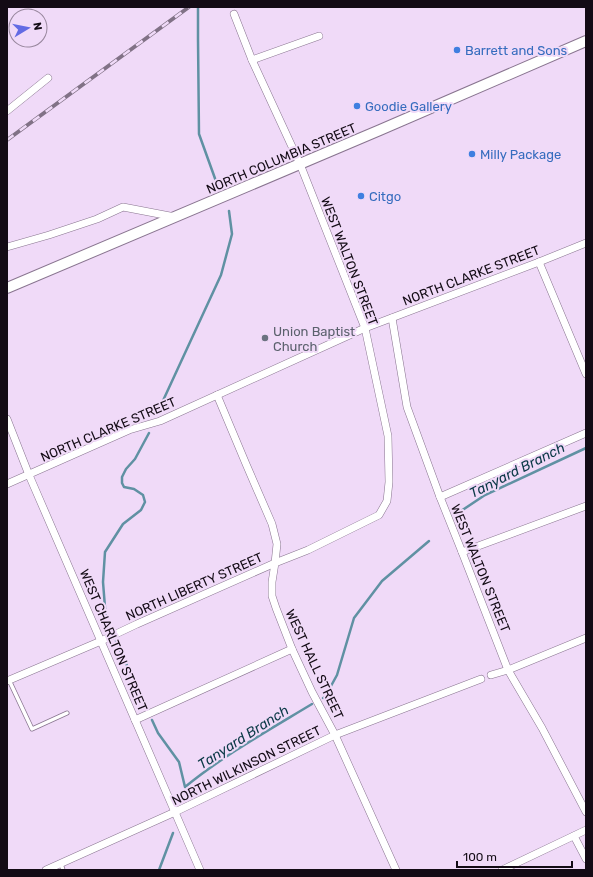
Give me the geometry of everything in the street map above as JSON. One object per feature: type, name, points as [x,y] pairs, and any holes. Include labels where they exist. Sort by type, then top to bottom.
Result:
[{"type":"main road","name":"NORTH COLUMBIA STREET","points":[[7,288],[586,41]]},
{"type":"street","name":"WEST WALTON STREET","points":[[234,14],[252,60],[300,164],[365,328],[388,436],[389,482],[387,501],[379,515],[367,521]]},
{"type":"street","points":[[252,60],[319,36]]},
{"type":"street","points":[[7,111],[48,78]]},
{"type":"street","points":[[7,247],[97,219],[123,207],[175,217]]},
{"type":"street","name":"NORTH CLARKE STREET","points":[[7,484],[129,430],[160,421],[365,328],[586,243]]},
{"type":"street","points":[[539,262],[586,374]]},
{"type":"street","name":"WEST WALTON STREET","points":[[392,318],[407,407],[440,497],[508,670],[542,728],[586,812]]},
{"type":"street","name":"WEST HALL STREET","points":[[217,395],[272,524],[277,544],[276,563],[272,582],[272,596],[276,608],[292,649],[335,736],[396,870]]},
{"type":"street","name":"WEST CHARLTON STREET","points":[[7,419],[29,475],[200,870]]},
{"type":"street","points":[[440,497],[586,433]]},
{"type":"street","points":[[462,552],[586,506]]},
{"type":"street","name":"NORTH LIBERTY STREET","points":[[8,681],[308,550],[367,521]]},
{"type":"street","points":[[491,675],[508,670],[586,638]]},
{"type":"street","points":[[135,720],[292,649]]},
{"type":"street","name":"NORTH WILKINSON STREET","points":[[46,870],[62,867],[335,736],[481,679]]},
{"type":"street","points":[[502,870],[586,830]]},
{"type":"street","points":[[574,836],[586,859]]},
{"type":"lane","points":[[8,681],[32,729],[67,713]]},
{"type":"waterway","points":[[198,7],[199,134],[217,184]]},
{"type":"waterway","points":[[161,405],[221,275],[232,234],[229,211]]},
{"type":"waterway","points":[[111,630],[106,620],[103,582],[105,552],[123,524],[141,510],[145,502],[143,495],[134,489],[124,487],[122,477],[126,469],[135,459],[149,433]]},
{"type":"waterway","name":"Tanyard Branch","points":[[458,513],[485,495],[586,448]]},
{"type":"waterway","name":"Tanyard Branch","points":[[323,698],[337,675],[354,618],[382,581],[429,541]]},
{"type":"waterway","points":[[116,641],[146,708]]},
{"type":"waterway","name":"Tanyard Branch","points":[[152,720],[158,733],[179,762],[185,787],[200,775],[263,733],[312,704]]},
{"type":"waterway","name":"Tanyard Branch","points":[[159,870],[173,833]]},
{"type":"railway","points":[[7,140],[189,7]]},
{"type":"place","name":"Barrett and Sons","points":[[457,50]]},
{"type":"place","name":"Goodie Gallery","points":[[357,106]]},
{"type":"place","name":"Milly Package","points":[[472,154]]},
{"type":"place","name":"Citgo","points":[[361,196]]},
{"type":"place","name":"Union Baptist Church","points":[[265,338]]}]
